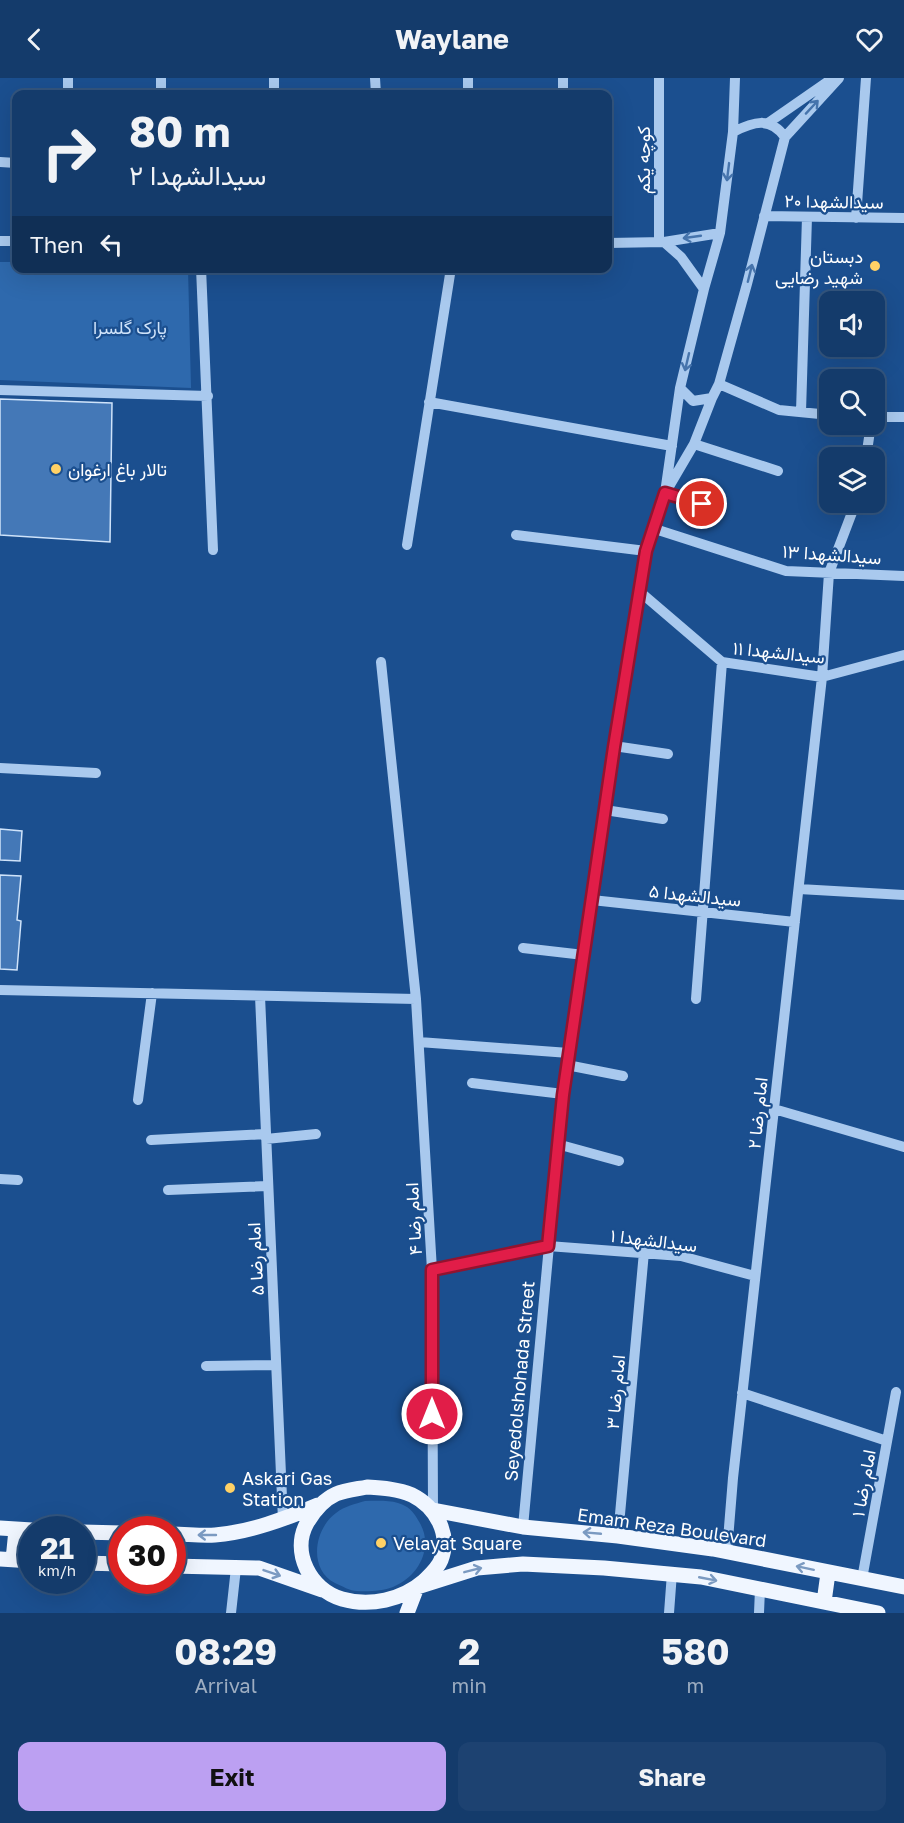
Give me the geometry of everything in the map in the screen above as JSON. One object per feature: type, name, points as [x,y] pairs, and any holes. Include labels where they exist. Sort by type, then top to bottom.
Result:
[{"type":"main road","points":[[186,1534],[215,1535],[283,1520],[337,1494],[367,1487],[398,1490],[412,1495],[433,1510],[440,1524],[444,1543],[441,1560],[434,1572],[403,1596],[345,1606],[315,1580],[305,1566],[300,1548],[303,1530],[311,1515],[323,1502]]},
{"type":"main road","name":"Emam Reza Boulevard","points":[[433,1510],[523,1527],[618,1536],[726,1552],[904,1587]]},
{"type":"main road","points":[[0,1528],[18,1530]]},
{"type":"main road","points":[[6,1560],[18,1540]]},
{"type":"main road","points":[[417,1587],[477,1568],[523,1564],[672,1573],[878,1613]]},
{"type":"main road","points":[[186,1566],[259,1569],[327,1592]]},
{"type":"main road","points":[[824,1602],[828,1573]]},
{"type":"main road","points":[[407,1613],[417,1587]]},
{"type":"street","name":"کوچه یکم","points":[[659,78],[662,242]]},
{"type":"street","points":[[665,493],[680,388],[720,233],[733,132],[735,78]]},
{"type":"street","points":[[768,123],[833,78]]},
{"type":"street","points":[[665,493],[694,444],[719,384],[785,137],[839,78]]},
{"type":"street","points":[[856,218],[866,78]]},
{"type":"street","points":[[733,132],[751,123],[768,123],[780,130],[785,137]]},
{"type":"street","name":"سیدالشهدا ۲۰","points":[[764,216],[904,218]]},
{"type":"street","points":[[801,412],[807,217]]},
{"type":"street","points":[[612,243],[662,242],[720,233]]},
{"type":"street","points":[[662,242],[681,257],[704,289]]},
{"type":"street","points":[[201,273],[213,550]]},
{"type":"street","points":[[407,545],[450,273]]},
{"type":"street","points":[[719,384],[779,410],[819,414]]},
{"type":"street","points":[[680,388],[693,401],[712,398]]},
{"type":"street","points":[[0,390],[208,396]]},
{"type":"street","points":[[429,402],[672,446]]},
{"type":"street","points":[[885,417],[904,417]]},
{"type":"street","points":[[694,444],[778,471]]},
{"type":"street","points":[[665,493],[702,504]]},
{"type":"street","name":"Seyedolshohada Street","points":[[523,1527],[557,1144],[567,1065],[639,591],[646,551],[665,493]]},
{"type":"street","name":"امام رضا ۲","points":[[726,1552],[822,677],[829,573],[852,513]]},
{"type":"street","name":"سیدالشهدا ۱۳","points":[[655,529],[786,571],[904,576]]},
{"type":"street","points":[[516,535],[646,551]]},
{"type":"street","name":"سیدالشهدا ۱۱","points":[[639,591],[722,662],[822,677],[904,655]]},
{"type":"street","name":"امام رضا ۴","points":[[381,662],[419,1042],[432,1270],[433,1510]]},
{"type":"street","points":[[696,999],[722,662]]},
{"type":"street","points":[[614,747],[668,754]]},
{"type":"street","points":[[0,768],[96,773]]},
{"type":"street","points":[[605,810],[663,819]]},
{"type":"street","points":[[799,889],[904,895]]},
{"type":"street","name":"سیدالشهدا ۵","points":[[592,900],[795,922]]},
{"type":"street","points":[[523,948],[584,955]]},
{"type":"street","points":[[0,990],[416,999]]},
{"type":"street","points":[[138,1100],[152,993]]},
{"type":"street","name":"امام رضا ۵","points":[[260,996],[283,1520]]},
{"type":"street","points":[[419,1042],[569,1053]]},
{"type":"street","points":[[567,1065],[622,1076]]},
{"type":"street","points":[[472,1083],[563,1095]]},
{"type":"street","points":[[774,1109],[904,1147]]},
{"type":"street","points":[[151,1140],[316,1134]]},
{"type":"street","points":[[557,1144],[619,1161]]},
{"type":"street","points":[[0,1179],[18,1179]]},
{"type":"street","points":[[168,1190],[268,1186]]},
{"type":"street","name":"سیدالشهدا ۱","points":[[432,1270],[548,1246],[681,1256],[755,1276]]},
{"type":"street","name":"امام رضا ۳","points":[[618,1536],[644,1252]]},
{"type":"street","points":[[207,1366],[276,1365]]},
{"type":"street","name":"امام رضا ۱","points":[[862,1580],[896,1392]]},
{"type":"street","points":[[742,1393],[887,1441]]},
{"type":"street","points":[[231,1613],[236,1568]]},
{"type":"street","points":[[669,1613],[672,1573]]},
{"type":"street","points":[[759,1613],[760,1589]]},
{"type":"green space","name":"پارک گلسرا","points":[[0,262],[12,262],[12,273],[188,273],[191,388],[0,380]]},
{"type":"green space","points":[[365,1501],[390,1501],[410,1509],[423,1530],[425,1549],[417,1568],[403,1582],[380,1590],[354,1591],[326,1577],[318,1559],[317,1549],[323,1529],[336,1513]]},
{"type":"building","name":"تالار باغ ارغوان","points":[[0,399],[112,403],[110,542],[0,535]]},
{"type":"building","points":[[0,829],[22,831],[20,861],[0,860]]},
{"type":"building","points":[[0,875],[21,876],[17,920],[21,921],[17,970],[0,969]]},
{"type":"place","name":"دبستان شهید رضایی","points":[[875,266]]},
{"type":"place","name":"تالار باغ ارغوان","points":[[56,469]]},
{"type":"place","name":"Askari Gas Station","points":[[230,1488]]},
{"type":"place","name":"Velayat Square","points":[[381,1543]]},
{"type":"route","points":[[432,1414],[432,1270],[548,1246],[563,1095],[614,747],[646,551],[665,493],[702,504]]}]
